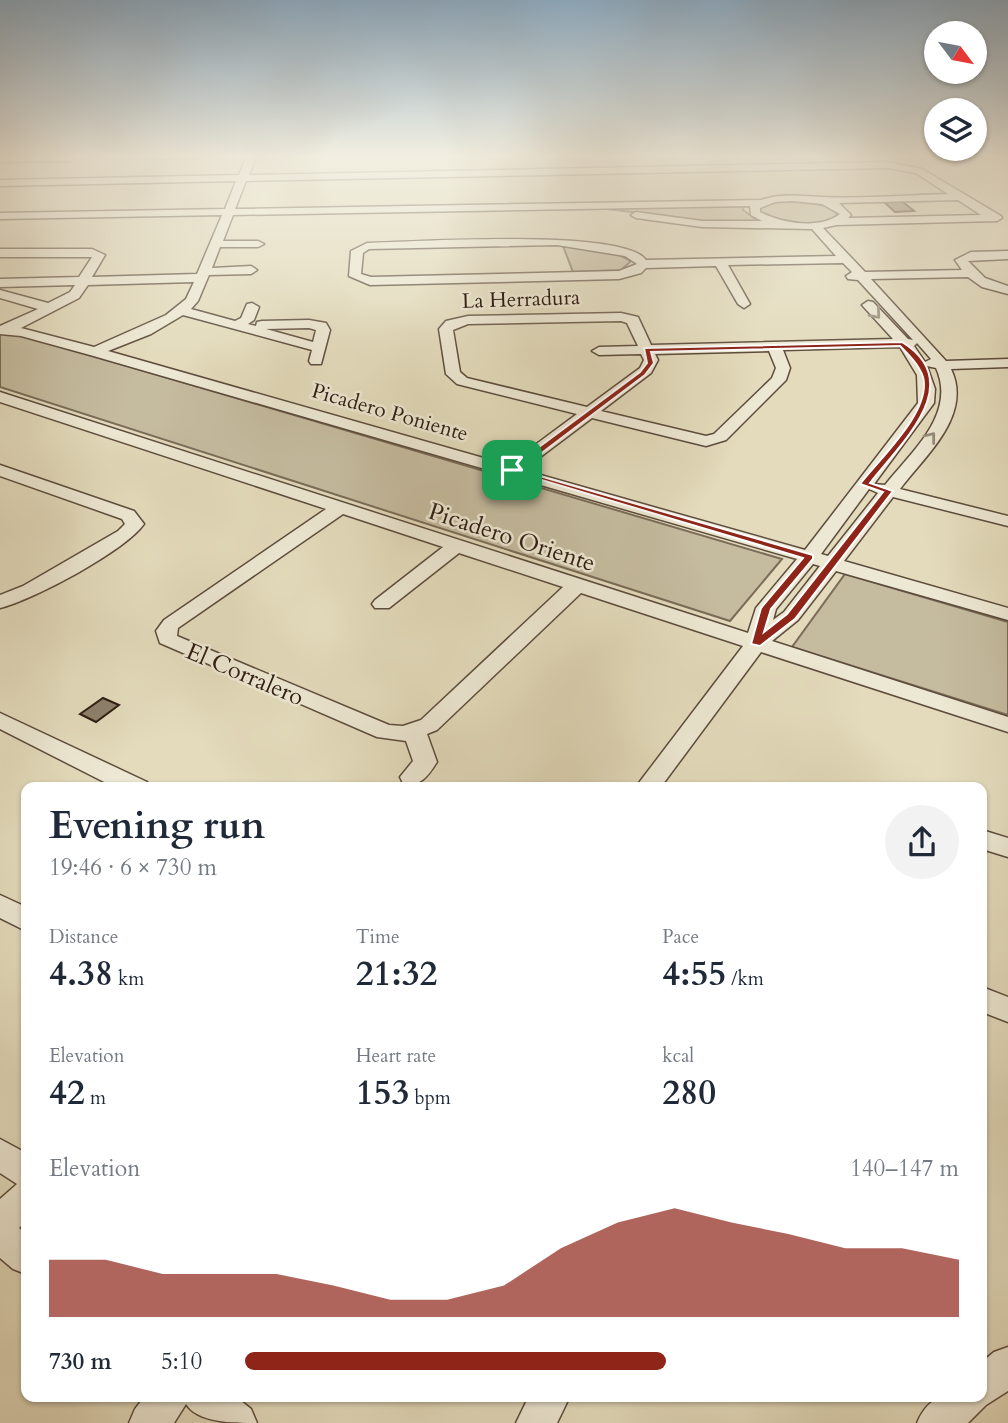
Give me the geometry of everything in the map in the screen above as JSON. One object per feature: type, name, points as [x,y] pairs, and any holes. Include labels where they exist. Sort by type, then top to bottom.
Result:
[{"type":"street","points":[[94,352],[183,311],[192,302],[224,221]]},
{"type":"street","points":[[676,221],[816,226],[832,221]]},
{"type":"street","points":[[776,221],[782,224]]},
{"type":"street","points":[[756,644],[766,608],[809,557],[926,403],[928,386],[918,360],[799,226]]},
{"type":"street","points":[[657,782],[756,644],[791,616],[946,416],[951,388],[940,361],[816,226]]},
{"type":"street","points":[[215,244],[258,244]]},
{"type":"street","points":[[643,264],[638,257],[628,253],[561,259],[370,281],[355,276],[357,251],[368,246],[561,259],[619,275],[637,270],[643,264],[846,258]]},
{"type":"street","points":[[0,253],[99,255],[75,295],[3,330]]},
{"type":"street","points":[[1005,295],[986,285],[961,262],[962,259],[1008,255]]},
{"type":"street","points":[[720,262],[744,304]]},
{"type":"street","points":[[0,283],[203,275],[251,270]]},
{"type":"street","points":[[851,285],[860,275],[971,273]]},
{"type":"street","points":[[0,294],[50,307]]},
{"type":"street","points":[[236,325],[247,320],[253,307]]},
{"type":"street","points":[[183,311],[236,325],[317,354],[323,330],[318,325],[236,325]]},
{"type":"street","points":[[512,470],[592,413],[646,370],[650,360],[633,320],[621,317]]},
{"type":"street","name":"La Herradura","points":[[621,317],[461,321],[447,327],[453,374],[457,379],[699,440],[716,439],[782,376],[783,368],[774,347]]},
{"type":"street","name":"Picadero Poniente","points":[[3,330],[94,352],[512,470],[1008,614]]},
{"type":"street","points":[[599,351],[923,343]]},
{"type":"street","points":[[940,361],[1008,355]]},
{"type":"street","points":[[918,360],[1008,363]]},
{"type":"street","name":"Picadero Oriente","points":[[0,397],[1008,725]]},
{"type":"street","points":[[0,470],[128,515],[135,524],[131,532],[30,590],[0,602]]},
{"type":"street","points":[[864,484],[1008,521]]},
{"type":"street","name":"El Corralero","points":[[340,508],[176,620],[168,627],[166,635],[170,643],[385,732],[415,732]]},
{"type":"street","points":[[382,604],[456,546]]},
{"type":"street","points":[[412,777],[425,762],[415,732],[429,725],[576,586]]},
{"type":"street","points":[[0,720],[126,782]]},
{"type":"street","points":[[987,841],[1008,848]]},
{"type":"street","points":[[0,905],[21,917]]},
{"type":"street","points":[[987,1001],[1008,1010]]},
{"type":"street","points":[[0,1154],[21,1169]]},
{"type":"street","points":[[0,1223],[21,1202]]},
{"type":"street","points":[[0,1235],[21,1252]]},
{"type":"street","points":[[987,1383],[1008,1366]]},
{"type":"street","points":[[149,1423],[165,1402]]},
{"type":"street","points":[[211,1402],[237,1423]]},
{"type":"street","points":[[937,1423],[963,1402]]},
{"type":"shaded area","points":[[784,221],[827,221],[812,225]]},
{"type":"shaded area","points":[[563,246],[617,254],[631,261],[621,270],[573,272]]},
{"type":"shaded area","points":[[0,333],[19,334],[782,559],[730,621],[0,387]]},
{"type":"shaded area","points":[[845,574],[1008,622],[1008,715],[792,647]]},
{"type":"building","points":[[103,698],[119,705],[96,722],[80,714]]},
{"type":"route","points":[[902,344],[918,360],[928,386],[922,412],[864,484],[888,491],[791,616],[756,644],[766,608],[809,557],[512,470],[643,373],[650,363],[646,350],[902,344]]}]
